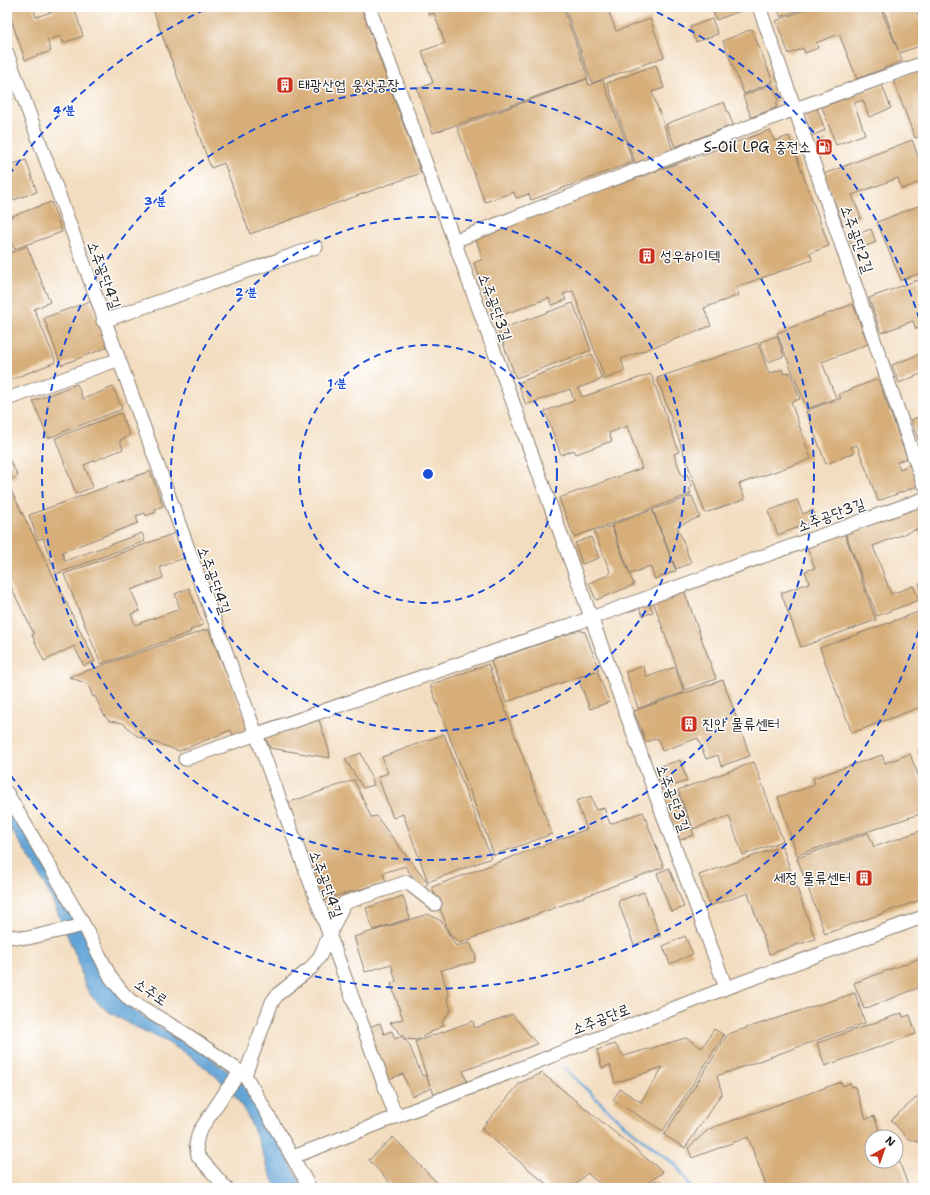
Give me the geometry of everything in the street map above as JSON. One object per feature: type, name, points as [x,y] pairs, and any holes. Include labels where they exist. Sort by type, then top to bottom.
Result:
[{"type":"street","name":"소주공단3길","points":[[369,7],[726,988]]},
{"type":"street","name":"소주공단2길","points":[[759,7],[923,483]]},
{"type":"street","name":"소주공단4길","points":[[7,53],[254,735],[396,1117]]},
{"type":"street","points":[[454,241],[795,109],[923,63]]},
{"type":"street","points":[[103,320],[316,247]]},
{"type":"street","points":[[7,399],[117,360]]},
{"type":"street","name":"소주공단3길","points":[[591,618],[923,499]]},
{"type":"street","points":[[185,758],[591,618]]},
{"type":"street","name":"소주로","points":[[7,793],[84,925],[111,978],[131,1001],[186,1034],[245,1075],[310,1188]]},
{"type":"street","points":[[226,1188],[198,1156],[196,1144],[199,1132],[238,1075],[245,1075],[272,1002],[278,994],[311,968],[320,956],[344,903],[407,882],[435,904]]},
{"type":"street","name":"소주공단로","points":[[293,1157],[726,988],[923,917]]},
{"type":"street","points":[[7,936],[28,938],[84,925]]},
{"type":"water","points":[[7,800],[124,1003],[139,1014],[205,1054],[232,1074],[248,1089],[304,1188],[276,1188],[250,1121],[235,1097],[219,1079],[186,1053],[119,1018],[104,1008],[93,998],[85,984],[79,964],[48,891],[31,860],[8,825],[6,816]]},
{"type":"building","points":[[7,7],[33,7],[36,17],[54,11],[53,7],[74,7],[83,36],[63,43],[61,36],[47,40],[51,51],[25,60]]},
{"type":"building","name":"태광산업 웅상공장","points":[[152,7],[361,7],[421,173],[250,234],[224,163],[211,168]]},
{"type":"building","points":[[426,7],[563,7],[588,78],[433,133],[417,89],[433,83],[422,51],[445,43],[434,13],[429,15]]},
{"type":"building","points":[[565,7],[607,7],[616,31],[650,19],[664,57],[592,83]]},
{"type":"building","points":[[712,7],[745,7],[746,9],[716,20]]},
{"type":"building","points":[[806,7],[781,17],[777,8]]},
{"type":"building","points":[[811,7],[880,7],[898,50],[883,7],[915,7],[923,28],[923,45],[899,53],[902,61],[857,79],[839,34],[816,43],[818,48],[805,53],[803,48],[789,54],[776,21]]},
{"type":"building","points":[[712,19],[718,34],[696,42],[690,27]]},
{"type":"building","points":[[752,29],[773,82],[744,94],[723,41]]},
{"type":"building","points":[[656,65],[664,88],[652,92],[673,150],[635,163],[607,83]]},
{"type":"building","points":[[923,69],[923,136],[915,138],[893,80]]},
{"type":"building","points":[[587,79],[589,85],[603,80],[633,162],[531,200],[529,194],[516,198],[514,192],[485,202],[457,127]]},
{"type":"building","points":[[7,84],[13,100],[7,102]]},
{"type":"building","points":[[772,84],[778,98],[776,108],[751,117],[743,96]]},
{"type":"building","points":[[882,85],[891,108],[869,117],[863,100],[854,103],[865,134],[836,145],[822,107]]},
{"type":"building","points":[[724,102],[733,125],[675,147],[666,124]]},
{"type":"building","points":[[816,106],[825,130],[812,136],[804,114],[808,109]]},
{"type":"building","name":"성우하이텍","points":[[770,130],[774,141],[789,136],[829,246],[810,253],[812,260],[736,287],[739,295],[704,308],[711,326],[621,359],[625,371],[605,379],[573,291],[563,294],[566,300],[552,305],[549,298],[494,318],[474,263],[483,259],[475,237]]},
{"type":"building","name":"S-Oil LPG 충전소","points":[[825,140],[830,152],[822,155],[817,143]]},
{"type":"building","points":[[912,140],[923,170],[923,181],[902,189],[898,178],[852,195],[861,218],[843,225],[824,174]]},
{"type":"building","points":[[923,155],[923,167],[919,156]]},
{"type":"building","points":[[26,160],[37,192],[7,202],[7,166]]},
{"type":"building","points":[[51,202],[62,232],[14,249],[7,230],[7,218]]},
{"type":"building","points":[[923,204],[923,272],[901,280],[877,222]]},
{"type":"building","points":[[871,229],[876,242],[854,251],[849,237]]},
{"type":"building","points":[[27,246],[50,302],[34,309],[56,362],[7,381],[7,251],[8,254]]},
{"type":"building","points":[[918,280],[923,294],[923,326],[916,329],[913,321],[881,333],[869,298]]},
{"type":"building","points":[[90,301],[108,347],[61,365],[44,318]]},
{"type":"building","points":[[573,303],[591,350],[516,378],[498,330]]},
{"type":"building","points":[[853,304],[868,344],[822,362],[836,398],[807,409],[777,333]]},
{"type":"building","points":[[777,336],[784,356],[768,362],[760,342]]},
{"type":"building","points":[[758,343],[769,374],[782,369],[784,374],[790,372],[800,399],[791,402],[811,459],[739,484],[745,499],[705,513],[657,378]]},
{"type":"building","points":[[923,353],[923,373],[899,383],[892,365]]},
{"type":"building","points":[[592,354],[602,379],[578,388],[582,397],[651,374],[679,452],[674,454],[682,476],[687,474],[692,486],[689,487],[691,494],[574,537],[559,498],[642,468],[627,426],[609,433],[612,441],[576,454],[574,450],[561,455],[545,411],[574,401],[570,389],[526,405],[518,383]]},
{"type":"building","points":[[878,379],[907,458],[897,462],[900,469],[910,465],[918,486],[878,501],[857,445],[851,447],[854,453],[826,464],[806,411],[841,398],[839,394]]},
{"type":"building","points":[[77,384],[83,399],[113,387],[122,409],[48,438],[33,401]]},
{"type":"building","points":[[121,413],[130,436],[120,440],[123,449],[84,465],[93,487],[76,494],[55,438]]},
{"type":"building","points":[[923,415],[923,446],[921,447],[911,420]]},
{"type":"building","points":[[7,455],[18,476],[8,481],[7,480]]},
{"type":"building","points":[[150,471],[163,506],[155,509],[156,512],[146,516],[145,513],[136,516],[138,523],[62,552],[65,561],[142,533],[145,541],[56,574],[43,538],[38,540],[29,515]]},
{"type":"building","points":[[8,484],[95,661],[84,666],[74,646],[44,661],[32,635],[34,634],[7,579]]},
{"type":"building","points":[[692,496],[700,517],[677,526],[691,563],[676,569],[653,510]]},
{"type":"building","points":[[797,500],[803,514],[813,510],[817,520],[778,535],[768,511]]},
{"type":"building","points":[[923,503],[923,543],[917,529],[873,546],[891,594],[913,586],[919,600],[877,616],[845,532]]},
{"type":"building","points":[[652,510],[676,571],[655,579],[650,566],[630,574],[612,525]]},
{"type":"building","points":[[611,526],[634,585],[596,600],[589,583],[608,575],[610,571],[594,532]]},
{"type":"building","points":[[844,532],[876,620],[801,647],[781,593],[809,583],[805,571],[815,568],[806,545]]},
{"type":"building","points":[[175,533],[184,558],[160,567],[163,578],[131,590],[140,611],[131,614],[135,625],[180,609],[175,594],[189,588],[203,625],[190,630],[191,632],[101,664],[64,574]]},
{"type":"building","points":[[591,537],[599,558],[582,564],[575,543]]},
{"type":"building","points":[[923,582],[923,594],[919,584]]},
{"type":"building","points":[[684,590],[716,679],[685,690],[653,601]]},
{"type":"building","points":[[649,603],[653,612],[643,616],[639,607]]},
{"type":"building","points":[[921,611],[923,617],[923,706],[852,733],[820,648]]},
{"type":"building","points":[[208,629],[248,725],[245,731],[233,736],[231,730],[179,751],[137,736],[123,723],[109,721],[104,715],[95,696],[93,697],[88,684],[69,677]]},
{"type":"building","points":[[579,630],[585,632],[609,702],[590,709],[578,678],[596,671],[506,702],[491,661]]},
{"type":"building","points":[[488,664],[552,834],[494,855],[430,685]]},
{"type":"building","points":[[643,666],[647,677],[675,667],[684,692],[638,708],[626,672]]},
{"type":"building","name":"진안 물류센터","points":[[723,680],[750,756],[721,766],[718,755],[706,759],[698,738],[662,751],[658,738],[646,742],[634,711]]},
{"type":"building","points":[[319,720],[329,750],[330,758],[270,748],[266,738]]},
{"type":"building","points":[[444,734],[491,858],[428,882],[403,814],[393,818],[378,777],[388,773],[382,757]]},
{"type":"building","points":[[923,749],[923,765],[918,751]]},
{"type":"building","points":[[361,753],[374,785],[363,788],[345,759]]},
{"type":"building","points":[[910,754],[923,788],[923,813],[797,855],[778,797],[815,785],[813,778],[882,755],[885,763]]},
{"type":"building","points":[[680,760],[687,781],[660,790],[654,773],[655,770],[659,767]]},
{"type":"building","points":[[754,762],[783,841],[743,855],[729,816],[693,829],[678,790]]},
{"type":"building","points":[[354,780],[371,817],[376,816],[428,884],[420,888],[405,866],[383,873],[386,882],[319,901],[284,804]]},
{"type":"building","points":[[677,792],[694,835],[680,840],[663,797]]},
{"type":"building","points":[[591,796],[596,810],[604,808],[610,824],[643,812],[664,867],[460,943],[450,935],[432,887],[587,829],[576,801]]},
{"type":"building","name":"세정 물류센터","points":[[923,830],[923,899],[825,934],[797,858],[868,833],[874,847]]},
{"type":"building","points":[[782,846],[815,939],[769,954],[748,893],[710,906],[699,875]]},
{"type":"building","points":[[669,868],[684,907],[671,912],[657,873]]},
{"type":"building","points":[[644,892],[660,936],[634,945],[618,901]]},
{"type":"building","points":[[403,896],[410,918],[373,930],[366,908]]},
{"type":"building","points":[[428,914],[441,921],[456,946],[470,943],[476,956],[474,962],[441,970],[449,996],[447,998],[451,1010],[442,1022],[444,1025],[417,1040],[406,1039],[390,1023],[403,1019],[391,984],[396,981],[391,964],[365,972],[354,937]]},
{"type":"building","points":[[685,936],[693,954],[670,964],[663,946]]},
{"type":"building","points":[[923,957],[923,986],[864,1009],[854,983]]},
{"type":"building","points":[[855,993],[865,1023],[717,1076],[722,1093],[685,1148],[664,1135],[728,1034]]},
{"type":"building","points":[[902,1013],[903,1017],[910,1015],[916,1034],[825,1066],[817,1043]]},
{"type":"building","points":[[512,1014],[537,1044],[463,1071],[468,1085],[435,1097],[432,1088],[412,1096],[403,1074],[387,1080],[366,1028],[380,1023],[384,1034],[392,1031],[395,1039],[401,1036],[409,1044],[422,1076],[426,1075],[430,1086],[415,1042],[473,1021],[475,1028]]},
{"type":"building","points":[[714,1029],[724,1035],[663,1131],[613,1100],[620,1089],[641,1102],[663,1067],[615,1083],[610,1065],[602,1068],[597,1050],[615,1044],[624,1056],[686,1038],[702,1048]]},
{"type":"building","points":[[542,1073],[663,1172],[641,1188],[605,1188],[587,1173],[573,1188],[551,1188],[481,1129],[520,1083]]},
{"type":"building","points":[[841,1082],[843,1086],[850,1083],[852,1087],[855,1086],[866,1119],[874,1116],[879,1129],[864,1129],[864,1169],[902,1169],[909,1188],[780,1188],[779,1185],[767,1188],[748,1137],[692,1158],[688,1148],[709,1129]]},
{"type":"building","points":[[923,1092],[923,1144],[907,1138],[904,1135],[904,1129],[899,1129],[891,1120]]},
{"type":"building","points":[[393,1137],[442,1188],[395,1188],[369,1160]]},
{"type":"building","points":[[656,1180],[663,1188],[647,1188]]},
{"type":"waterway","points":[[564,1068],[621,1122],[677,1166],[691,1188]]},
{"type":"place","name":"태광산업 웅상공장","points":[[285,85]]},
{"type":"place","name":"S-Oil LPG 충전소","points":[[824,147]]},
{"type":"place","name":"성우하이텍","points":[[647,256]]},
{"type":"place","name":"진안 물류센터","points":[[689,724]]},
{"type":"place","name":"세정 물류센터","points":[[864,878]]}]
